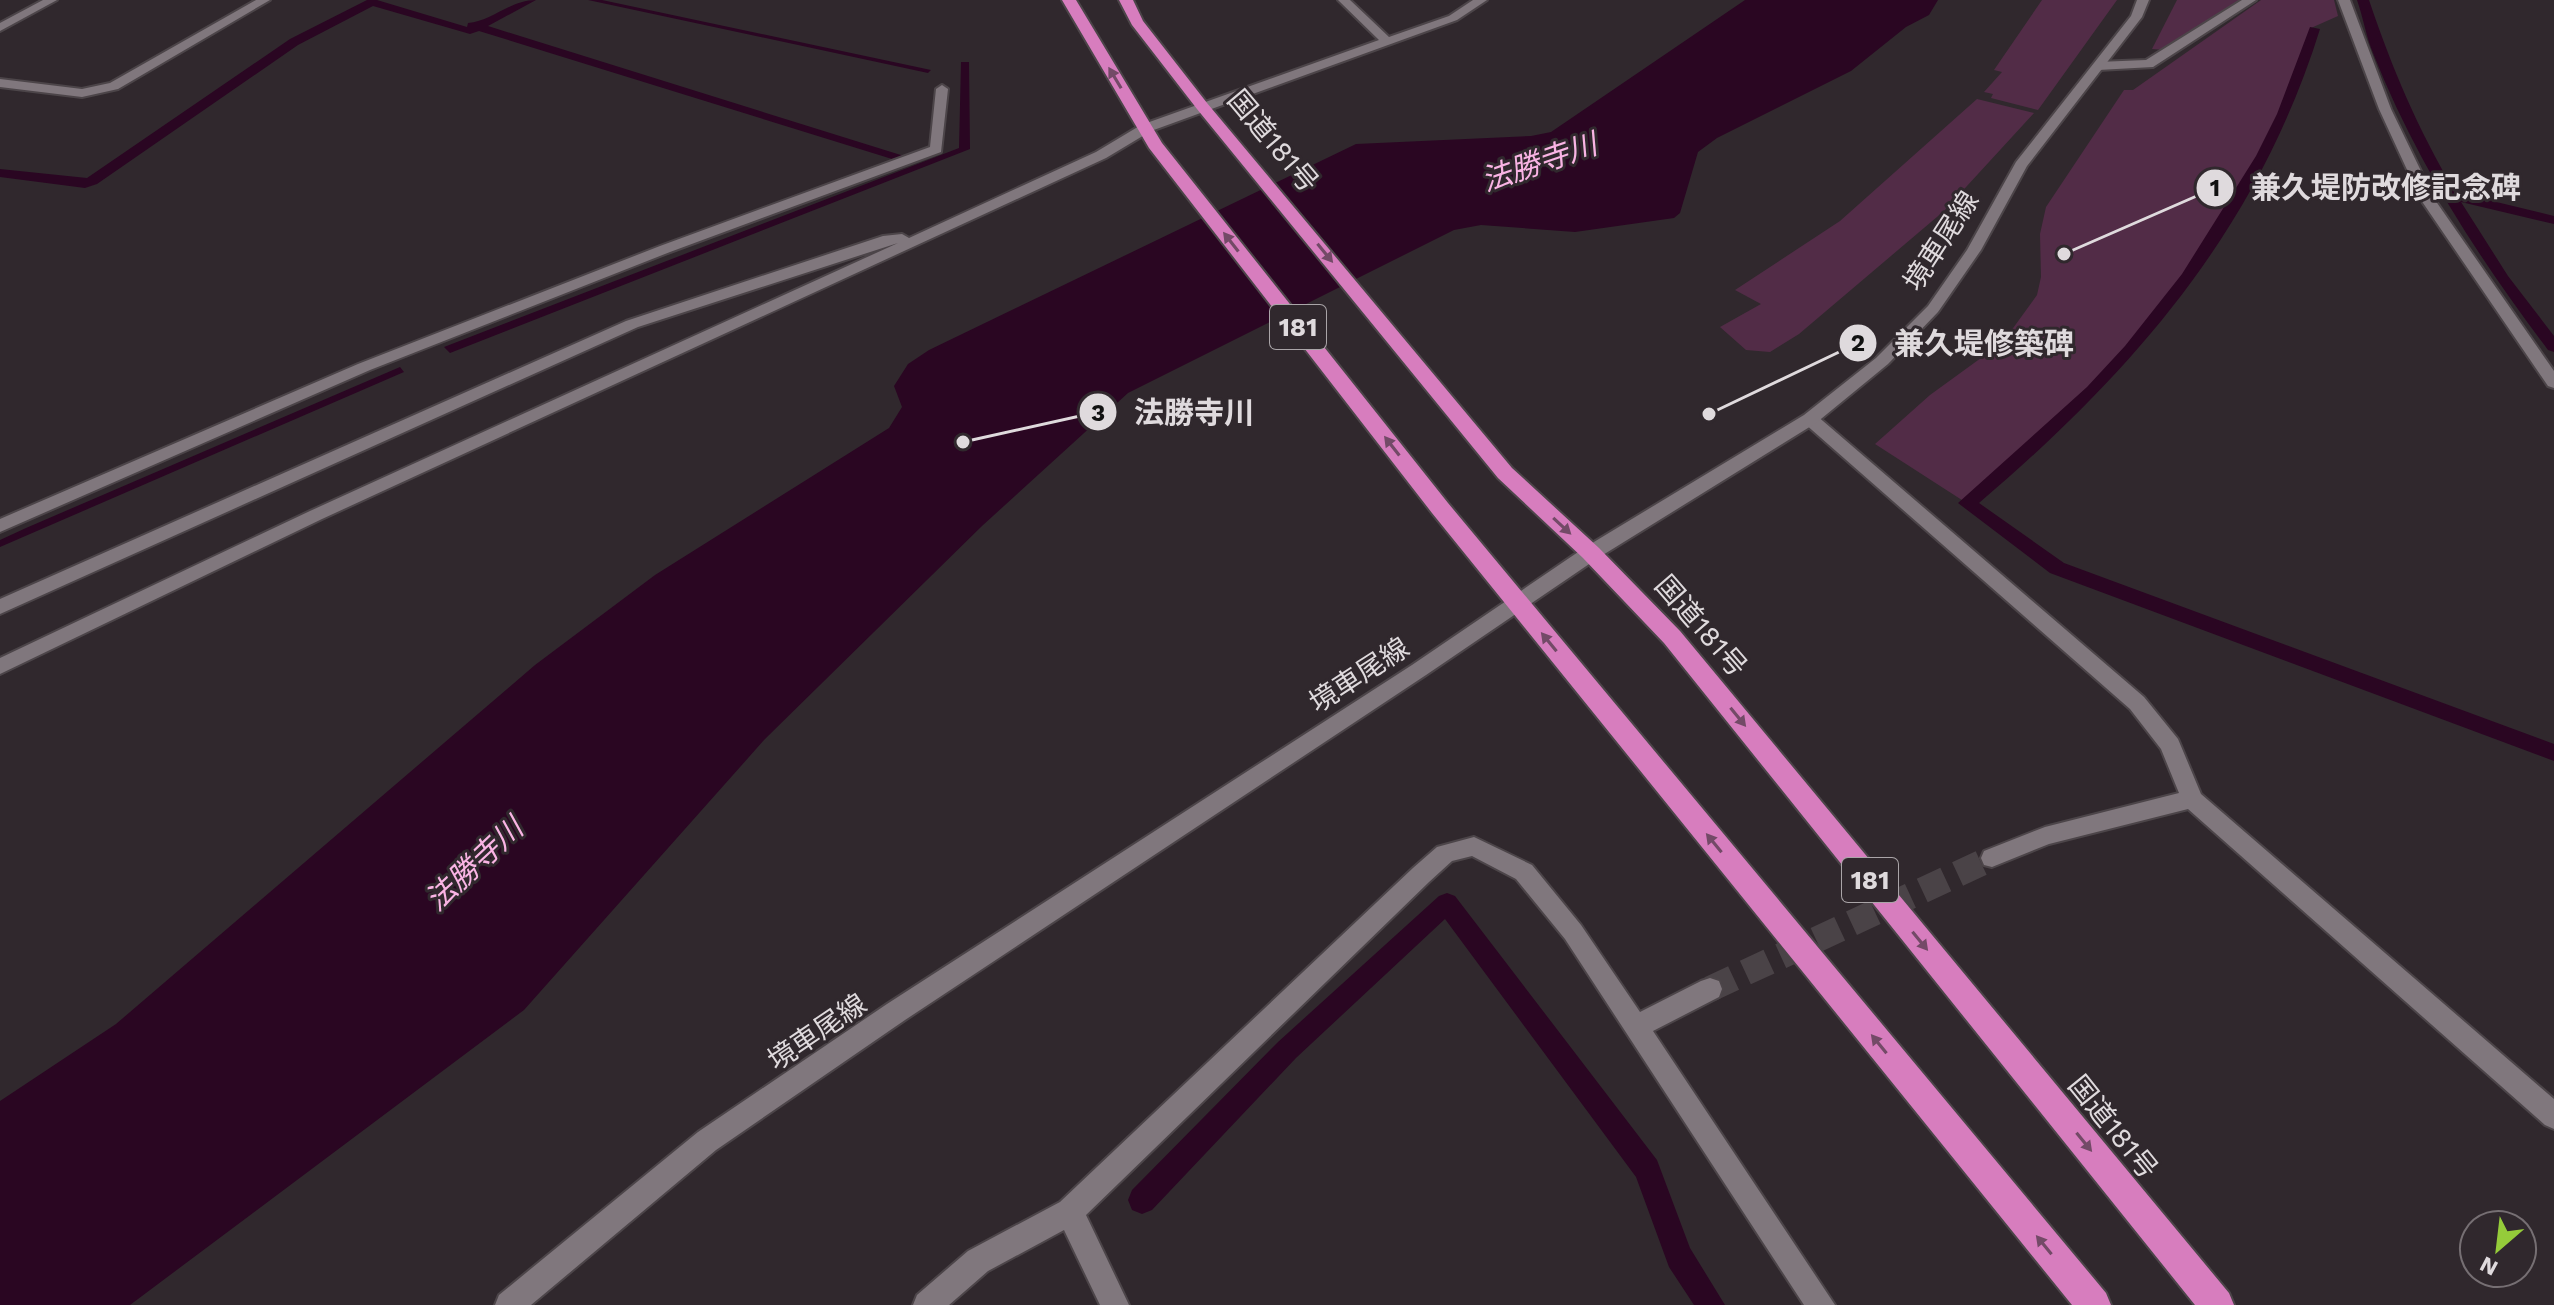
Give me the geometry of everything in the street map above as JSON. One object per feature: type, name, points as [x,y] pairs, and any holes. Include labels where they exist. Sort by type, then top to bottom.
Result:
[{"type":"highway","name":"181","points":[[1069,0],[1151,137],[1440,508],[2094,1305]]},
{"type":"highway","name":"国道181号","points":[[1126,0],[1137,22],[1202,106],[1505,473],[1591,553],[1672,637],[2217,1305]]},
{"type":"street","points":[[0,28],[51,0]]},
{"type":"street","points":[[0,83],[82,93],[114,86],[264,0]]},
{"type":"street","points":[[1344,0],[1388,42]]},
{"type":"street","points":[[0,667],[316,515],[1122,145],[1151,137],[1202,106],[1274,84],[1453,18],[1481,0]]},
{"type":"street","name":"境車尾線","points":[[509,1305],[707,1141],[1106,871],[1518,604],[1591,553],[1810,419],[1882,361],[1933,309],[1974,250],[2021,165],[2136,17],[2143,0]]},
{"type":"street","points":[[2098,66],[2149,64],[2250,0]]},
{"type":"street","points":[[2344,0],[2385,109],[2428,200],[2554,383]]},
{"type":"street","points":[[0,526],[364,367],[665,249],[936,149],[942,89]]},
{"type":"street","points":[[0,607],[632,324],[888,239],[926,236]]},
{"type":"street","points":[[1810,419],[2137,703],[2170,745],[2192,799],[2554,1116]]},
{"type":"street","points":[[1992,858],[2045,836],[2192,799]]},
{"type":"street","points":[[927,1305],[978,1261],[1070,1212],[1445,854],[1474,846],[1524,872],[1573,932],[1821,1305]]},
{"type":"street","points":[[1637,1026],[1710,989]]},
{"type":"street","points":[[1070,1212],[1115,1305]]},
{"type":"shaded area","points":[[2042,0],[2117,0],[2038,110],[1991,98],[1993,94],[1984,92],[2002,72],[1994,70]]},
{"type":"shaded area","points":[[2177,0],[2240,0],[2166,50],[2152,49]]},
{"type":"shaded area","points":[[2261,0],[2334,0],[2338,16],[2311,28],[2280,112],[2236,196],[2184,277],[2128,347],[2069,408],[1965,502],[1875,444],[1930,395],[2003,342],[2037,295],[2041,277],[2040,234],[2046,207],[2124,90],[2133,90]]},
{"type":"shaded area","points":[[1977,99],[2034,113],[1944,211],[1799,334],[1770,352],[1746,350],[1720,327],[1761,304],[1735,290],[1840,221]]},
{"type":"water","points":[[588,0],[602,0],[931,70],[928,73]]},
{"type":"water","points":[[1745,0],[1938,0],[1929,15],[1906,27],[1851,71],[1717,138],[1698,152],[1680,213],[1674,218],[1575,232],[1481,225],[1454,230],[1128,393],[982,526],[765,739],[524,1010],[130,1305],[0,1305],[0,1101],[116,1024],[535,665],[655,575],[889,428],[902,407],[894,386],[908,364],[929,350],[1356,144],[1531,136],[1551,132]]},
{"type":"water","points":[[961,62],[969,62],[970,149],[450,353],[444,347],[959,148]]},
{"type":"water","points":[[400,367],[404,372],[0,547],[0,540],[26,528]]},
{"type":"waterway","points":[[478,27],[530,0]]},
{"type":"waterway","points":[[2363,0],[2374,40],[2396,93],[2450,195]]},
{"type":"waterway","points":[[0,173],[85,184],[92,181],[294,42],[372,2],[470,31],[478,27]]},
{"type":"waterway","points":[[472,25],[478,27]]},
{"type":"waterway","points":[[478,27],[897,156]]},
{"type":"waterway","points":[[2314,29],[2301,71],[2263,156],[2240,198],[2187,278],[2131,349],[2093,390],[1967,503],[2057,568],[2554,753]]},
{"type":"waterway","points":[[2450,195],[2554,220]]},
{"type":"waterway","points":[[2450,195],[2503,278],[2554,347]]},
{"type":"waterway","points":[[1142,1200],[1287,1050],[1447,903],[1647,1169],[1679,1257],[1711,1305]]},
{"type":"tunnel","points":[[1710,989],[1992,858]]},
{"type":"place","name":"兼久堤防改修記念碑","points":[[2064,254]]},
{"type":"place","name":"兼久堤修築碑","points":[[1709,414]]},
{"type":"place","name":"法勝寺川","points":[[963,442]]}]
